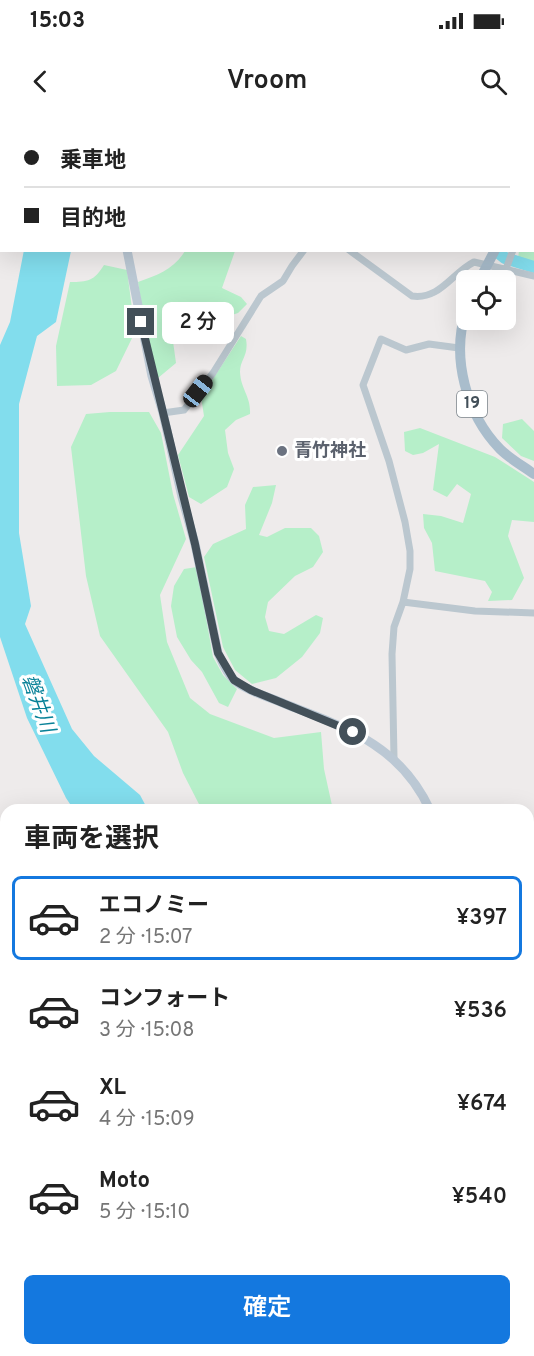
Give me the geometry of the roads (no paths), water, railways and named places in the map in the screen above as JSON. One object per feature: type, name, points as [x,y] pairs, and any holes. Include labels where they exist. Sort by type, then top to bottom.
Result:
[{"type":"main road","points":[[485,270],[494,252]]},
{"type":"main road","name":"19","points":[[462,330],[459,348],[461,368],[472,405],[500,448],[534,474]]},
{"type":"street","points":[[127,252],[152,375],[195,544],[218,653],[225,668],[234,680],[251,690],[337,724],[368,739],[394,758],[415,782],[427,804]]},
{"type":"street","points":[[163,413],[184,410],[213,373],[261,296],[283,281],[303,252]]},
{"type":"street","points":[[352,252],[412,296],[423,298],[446,286],[472,262],[534,276]]},
{"type":"street","points":[[506,268],[512,252]]},
{"type":"street","points":[[394,758],[392,654],[394,627],[403,602],[410,569],[410,551],[389,461],[363,385],[381,339],[406,350],[429,344],[459,348]]},
{"type":"street","points":[[403,602],[476,611],[534,613]]},
{"type":"water","name":"磐井川","points":[[24,252],[71,252],[56,322],[37,336],[19,404],[19,533],[31,606],[25,624],[72,729],[94,756],[140,795],[145,804],[70,804],[27,718],[0,637],[0,345],[10,322]]},
{"type":"waterway","points":[[498,252],[505,258],[534,267]]},
{"type":"place","name":"青竹神社","points":[[282,451]]}]
